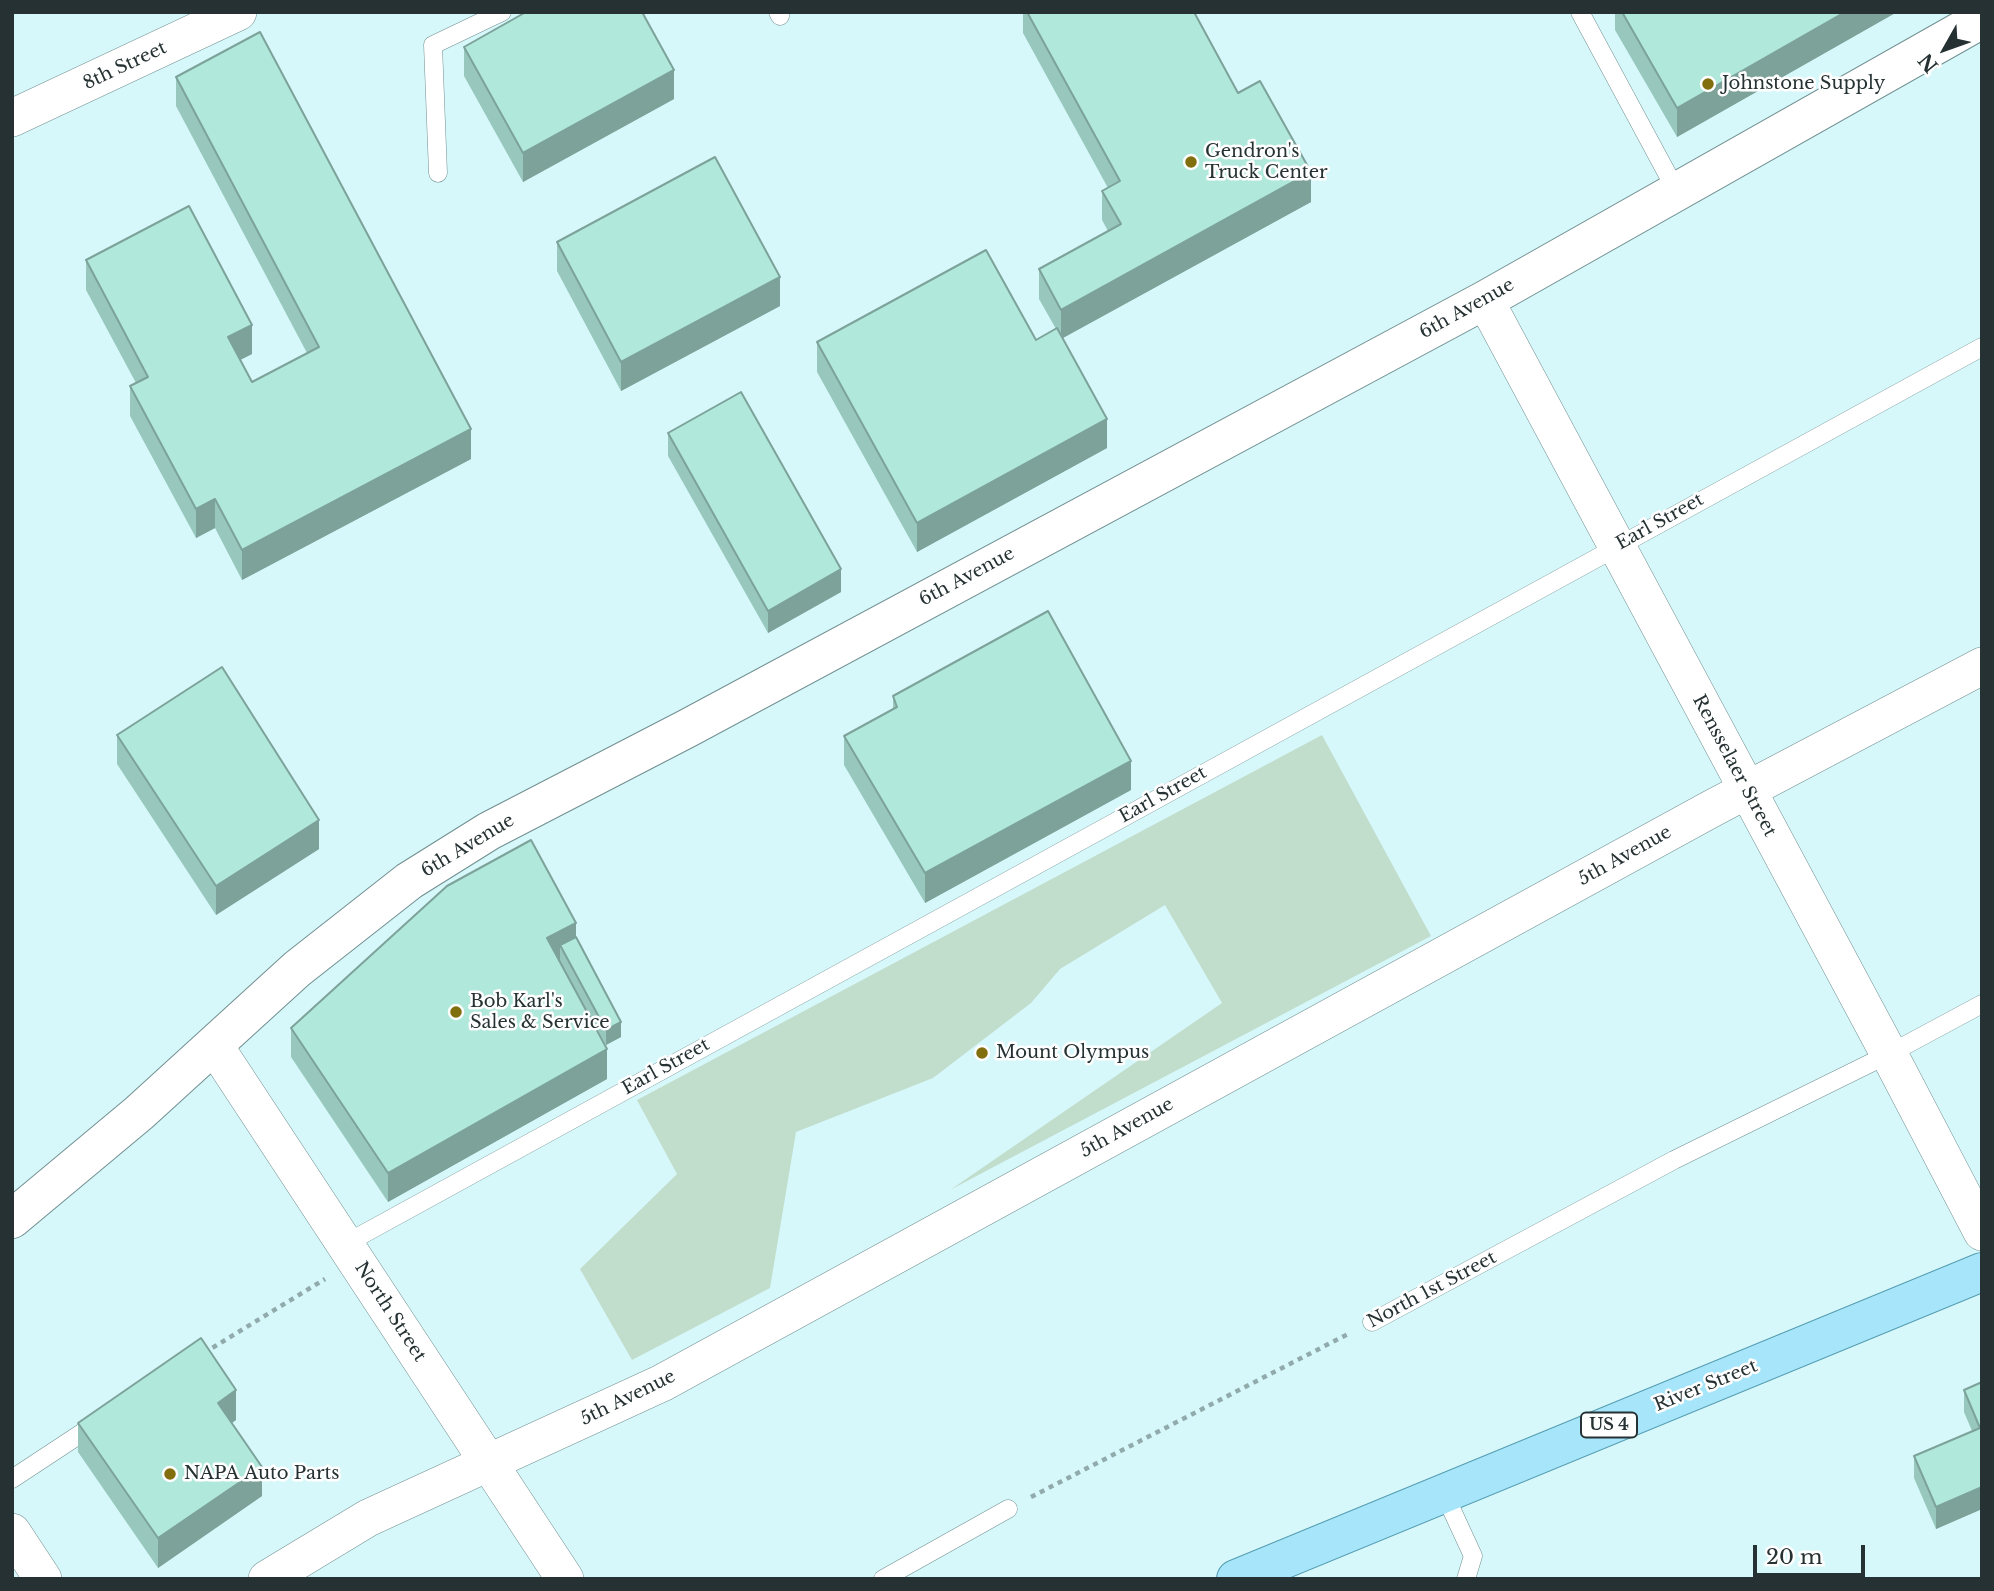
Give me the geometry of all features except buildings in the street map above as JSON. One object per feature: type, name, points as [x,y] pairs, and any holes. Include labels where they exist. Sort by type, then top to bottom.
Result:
[{"type":"main road","name":"River Street","points":[[1237,1579],[1982,1272]]},
{"type":"street","name":"8th Street","points":[[12,118],[238,12]]},
{"type":"street","name":"6th Avenue","points":[[12,1219],[84,1161],[297,969],[410,881],[489,831],[688,728],[1485,300],[1982,19]]},
{"type":"street","name":"Rensselaer Street","points":[[1485,300],[1982,1232]]},
{"type":"street","name":"5th Avenue","points":[[267,1579],[368,1518],[662,1383],[1747,790],[1982,666]]},
{"type":"street","name":"North Street","points":[[214,1045],[565,1579]]},
{"type":"street","points":[[12,1532],[43,1579]]},
{"type":"lane","points":[[438,173],[433,45],[502,12]]},
{"type":"lane","points":[[1580,12],[1677,192]]},
{"type":"lane","name":"Earl Street","points":[[350,1252],[1617,546],[1982,347]]},
{"type":"lane","name":"North 1st Street","points":[[1372,1322],[1674,1160],[1889,1054],[1982,1004]]},
{"type":"lane","points":[[12,1479],[118,1410]]},
{"type":"lane","points":[[1444,1493],[1472,1556],[1466,1579]]},
{"type":"lane","points":[[883,1579],[1008,1508]]},
{"type":"path","points":[[199,1357],[350,1252]]},
{"type":"path","name":"North 1st Street","points":[[1008,1508],[1372,1322]]},
{"type":"green space","points":[[1322,735],[1431,936],[950,1190],[1222,1003],[1165,905],[1060,969],[1031,1003],[933,1078],[796,1132],[770,1288],[632,1360],[580,1269],[677,1174],[637,1100]]},
{"type":"place","name":"Johnstone Supply","points":[[1708,84]]},
{"type":"place","name":"Gendron's Truck Center","points":[[1191,162]]},
{"type":"place","name":"Bob Karl's Sales & Service","points":[[456,1012]]},
{"type":"place","name":"Mount Olympus","points":[[982,1053]]},
{"type":"place","name":"NAPA Auto Parts","points":[[170,1474]]}]
